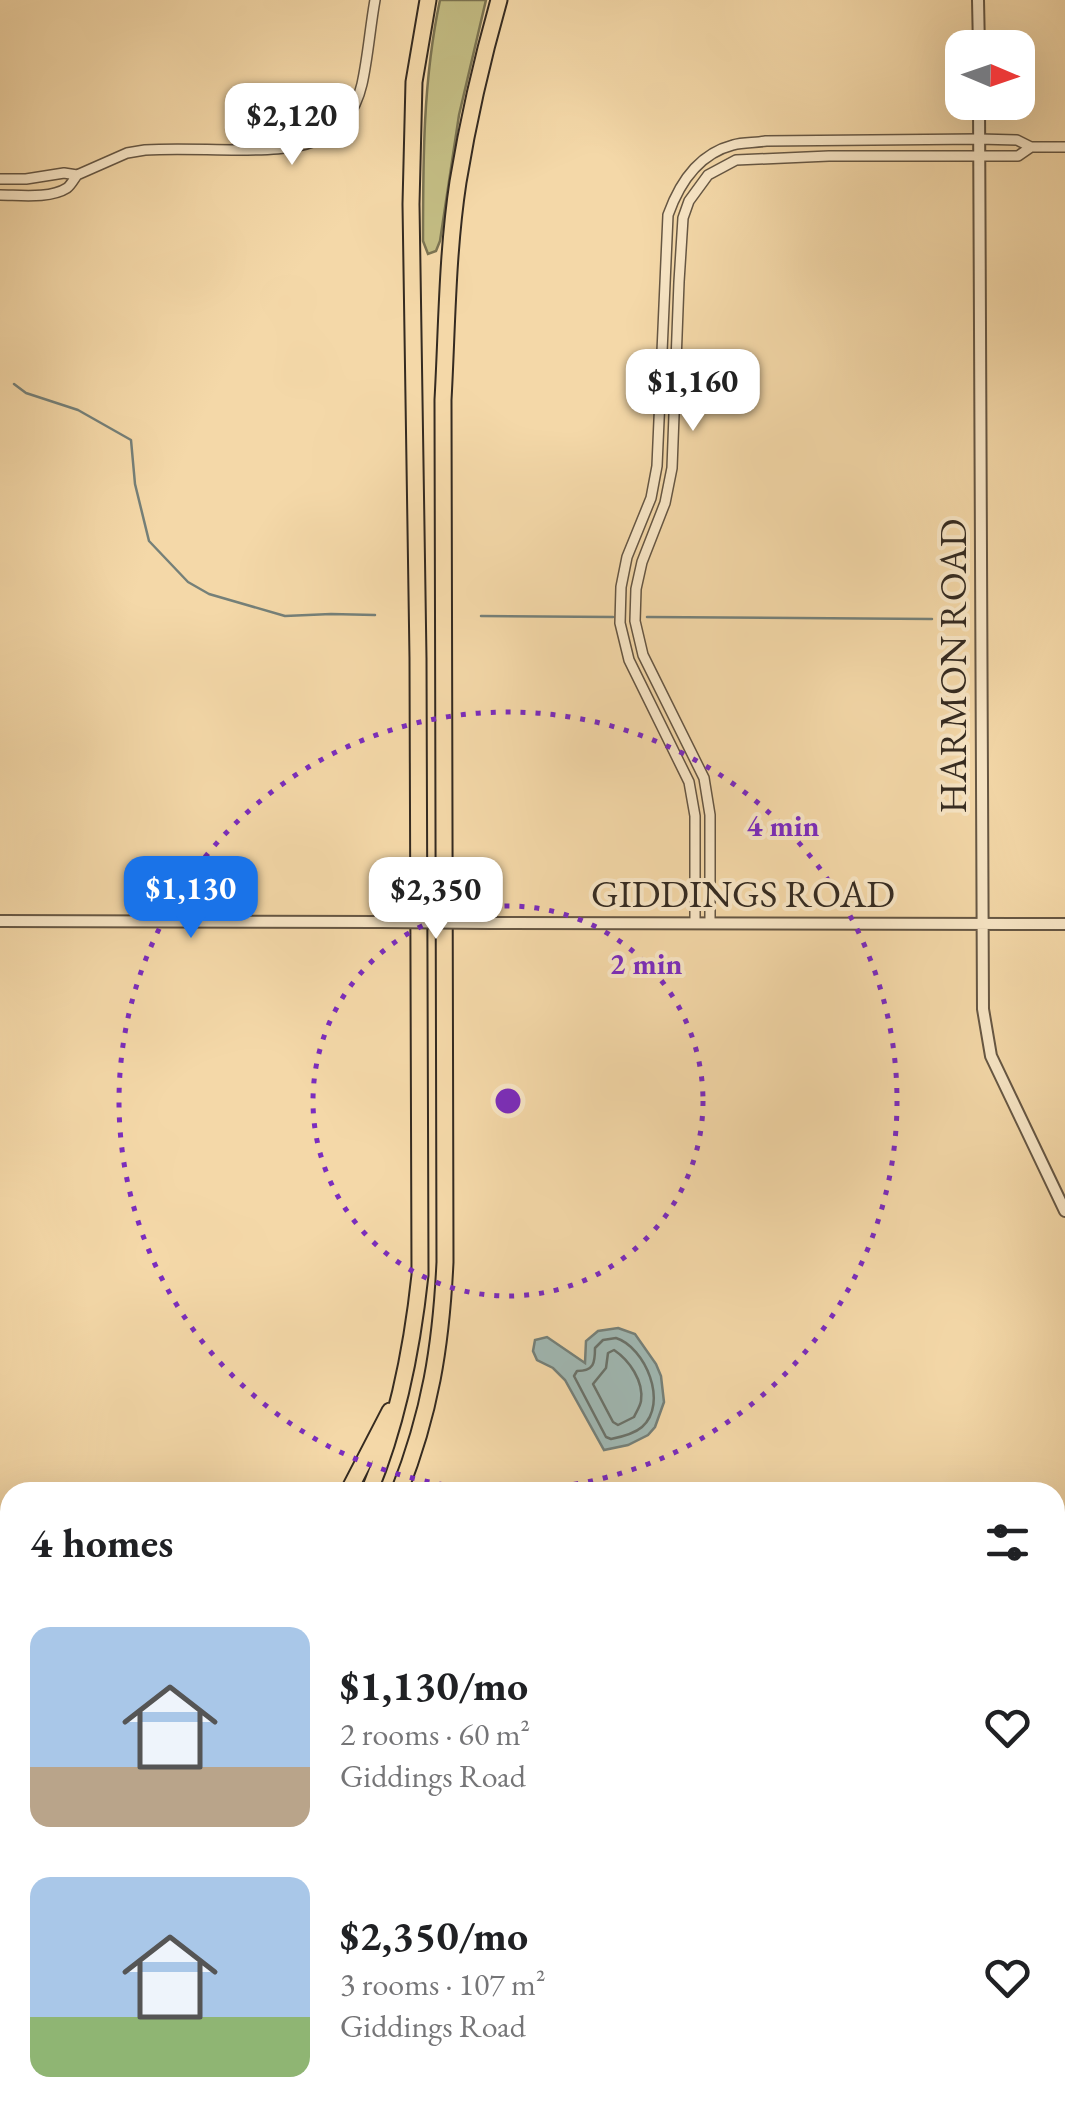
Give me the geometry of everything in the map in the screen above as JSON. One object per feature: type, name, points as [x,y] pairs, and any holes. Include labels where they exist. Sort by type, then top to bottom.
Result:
[{"type":"highway","points":[[373,1482],[402,1390],[420,1275],[412,184],[414,82],[428,0]]},
{"type":"highway","points":[[403,1482],[415,1452],[438,1356],[445,1262],[444,400],[449,280],[458,184],[499,0]]},
{"type":"highway","points":[[353,1482],[402,1390]]},
{"type":"street","points":[[0,179],[76,175],[145,150],[284,150],[318,140],[340,125],[362,85],[375,0]]},
{"type":"street","points":[[978,0],[978,30]]},
{"type":"street","name":"HARMON ROAD","points":[[979,120],[983,1008],[991,1056],[1065,1211]]},
{"type":"street","points":[[695,923],[695,816],[689,782],[629,660],[620,622],[627,557],[651,498],[657,466],[668,215],[675,195],[698,163],[732,145],[979,139],[1018,140],[1031,147],[1065,147]]},
{"type":"street","points":[[710,923],[710,815],[704,778],[644,655],[636,621],[636,589],[642,562],[665,503],[672,468],[678,282],[683,218],[689,201],[708,175],[736,160],[1018,156],[1031,147]]},
{"type":"street","points":[[0,195],[60,190],[69,187],[76,175]]},
{"type":"street","name":"GIDDINGS ROAD","points":[[0,921],[1065,924]]},
{"type":"street","points":[[1053,1186],[1065,1180]]},
{"type":"shaded area","points":[[440,0],[486,0],[459,115],[440,241],[436,251],[428,254],[423,241],[425,120]]},
{"type":"water","points":[[618,1328],[635,1334],[656,1364],[664,1402],[648,1435],[628,1445],[604,1450],[565,1380],[537,1360],[533,1351],[535,1340],[547,1337],[585,1363],[586,1341],[598,1331]]},
{"type":"waterway","points":[[14,384],[26,393],[78,410],[131,440],[135,484],[149,541],[188,582],[209,594],[285,616],[375,615]]},
{"type":"waterway","points":[[481,616],[613,617]]},
{"type":"waterway","points":[[647,617],[932,619]]}]
